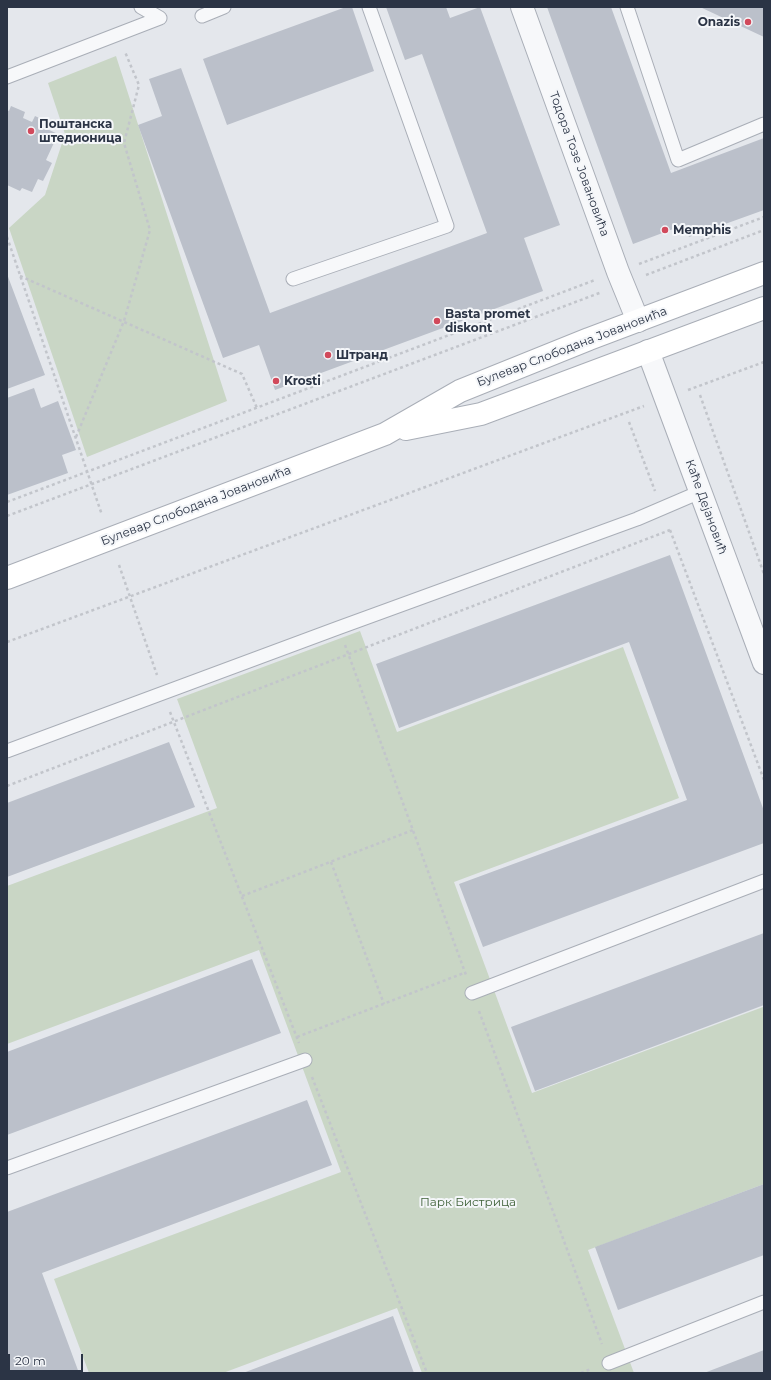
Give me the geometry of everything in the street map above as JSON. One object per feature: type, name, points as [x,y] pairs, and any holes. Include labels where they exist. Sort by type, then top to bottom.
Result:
[{"type":"street","name":"Тодора Тозе Јовановића","points":[[522,7],[638,321]]},
{"type":"street","name":"Булевар Слободана Јовановића","points":[[7,578],[385,434],[460,391],[764,273]]},
{"type":"street","name":"Булевар Слободана Јовановића","points":[[385,434],[481,414],[764,308]]},
{"type":"street","name":"Каће Дејановић","points":[[648,351],[764,664]]},
{"type":"lane","points":[[7,77],[160,18],[140,7]]},
{"type":"lane","points":[[202,16],[224,7]]},
{"type":"lane","points":[[293,279],[447,226],[369,7]]},
{"type":"lane","points":[[628,7],[678,160],[764,124]]},
{"type":"lane","points":[[7,751],[637,519],[700,492]]},
{"type":"lane","points":[[472,993],[764,881]]},
{"type":"lane","points":[[7,1168],[305,1060]]},
{"type":"lane","points":[[609,1363],[764,1302]]},
{"type":"path","points":[[76,437],[124,321],[150,230],[124,143],[139,85],[122,46]]},
{"type":"path","points":[[7,516],[621,278],[764,217]]},
{"type":"path","points":[[7,502],[257,408],[621,278],[764,230]]},
{"type":"path","points":[[7,238],[102,515]]},
{"type":"path","points":[[20,275],[242,374],[257,408]]},
{"type":"path","points":[[7,642],[764,362]]},
{"type":"path","points":[[700,395],[764,574]]},
{"type":"path","points":[[629,422],[764,780]]},
{"type":"path","points":[[7,786],[670,530]]},
{"type":"path","points":[[119,565],[174,722],[427,1373]]},
{"type":"path","points":[[242,896],[413,830]]},
{"type":"path","points":[[331,861],[384,1004]]},
{"type":"path","points":[[296,1037],[465,973]]},
{"type":"green space","points":[[116,56],[227,401],[87,457],[9,228],[45,195],[65,134],[48,83]]},
{"type":"green space","name":"Парк Бистрица","points":[[360,631],[397,732],[623,647],[679,798],[454,882],[532,1093],[763,1007],[764,1184],[588,1250],[634,1373],[422,1373],[397,1308],[223,1373],[89,1373],[54,1279],[341,1172],[259,950],[7,1044],[7,886],[217,808],[177,699]]},
{"type":"building","points":[[346,7],[352,7],[374,71],[227,125],[203,59]]},
{"type":"building","points":[[386,7],[446,7],[450,18],[480,7],[560,225],[524,238],[543,291],[275,390],[259,345],[223,358],[138,125],[162,116],[149,79],[181,68],[270,313],[487,233],[422,54],[405,60]]},
{"type":"building","points":[[547,7],[611,7],[671,173],[764,138],[764,210],[689,237],[684,225],[633,244]]},
{"type":"building","name":"Onazis","points":[[700,7],[764,7],[764,37]]},
{"type":"building","points":[[11,106],[25,112],[23,118],[32,122],[35,116],[50,123],[47,129],[58,134],[46,160],[52,163],[43,181],[38,179],[32,192],[22,188],[20,191],[7,185],[7,110],[9,111]]},
{"type":"building","points":[[7,274],[45,375],[7,389]]},
{"type":"building","points":[[34,388],[41,408],[58,401],[76,450],[62,455],[68,473],[7,495],[7,398]]},
{"type":"building","points":[[670,555],[764,811],[764,843],[483,947],[459,884],[687,800],[629,642],[399,728],[376,664]]},
{"type":"building","points":[[169,742],[195,807],[7,877],[7,803]]},
{"type":"building","points":[[764,933],[764,1005],[535,1091],[511,1027]]},
{"type":"building","points":[[252,959],[281,1033],[7,1135],[7,1052]]},
{"type":"building","points":[[307,1100],[332,1165],[42,1273],[79,1373],[9,1373],[7,1367],[7,1212]]},
{"type":"building","points":[[764,1184],[764,1255],[618,1310],[595,1247]]},
{"type":"building","points":[[393,1316],[414,1373],[243,1373]]},
{"type":"building","points":[[764,1350],[764,1373],[704,1373]]},
{"type":"place","name":"Onazis","points":[[748,22]]},
{"type":"place","name":"Поштанска штедионица","points":[[31,131]]},
{"type":"place","name":"Memphis","points":[[665,230]]},
{"type":"place","name":"Basta promet diskont","points":[[437,321]]},
{"type":"place","name":"Штранд","points":[[328,355]]},
{"type":"place","name":"Krosti","points":[[276,381]]}]
